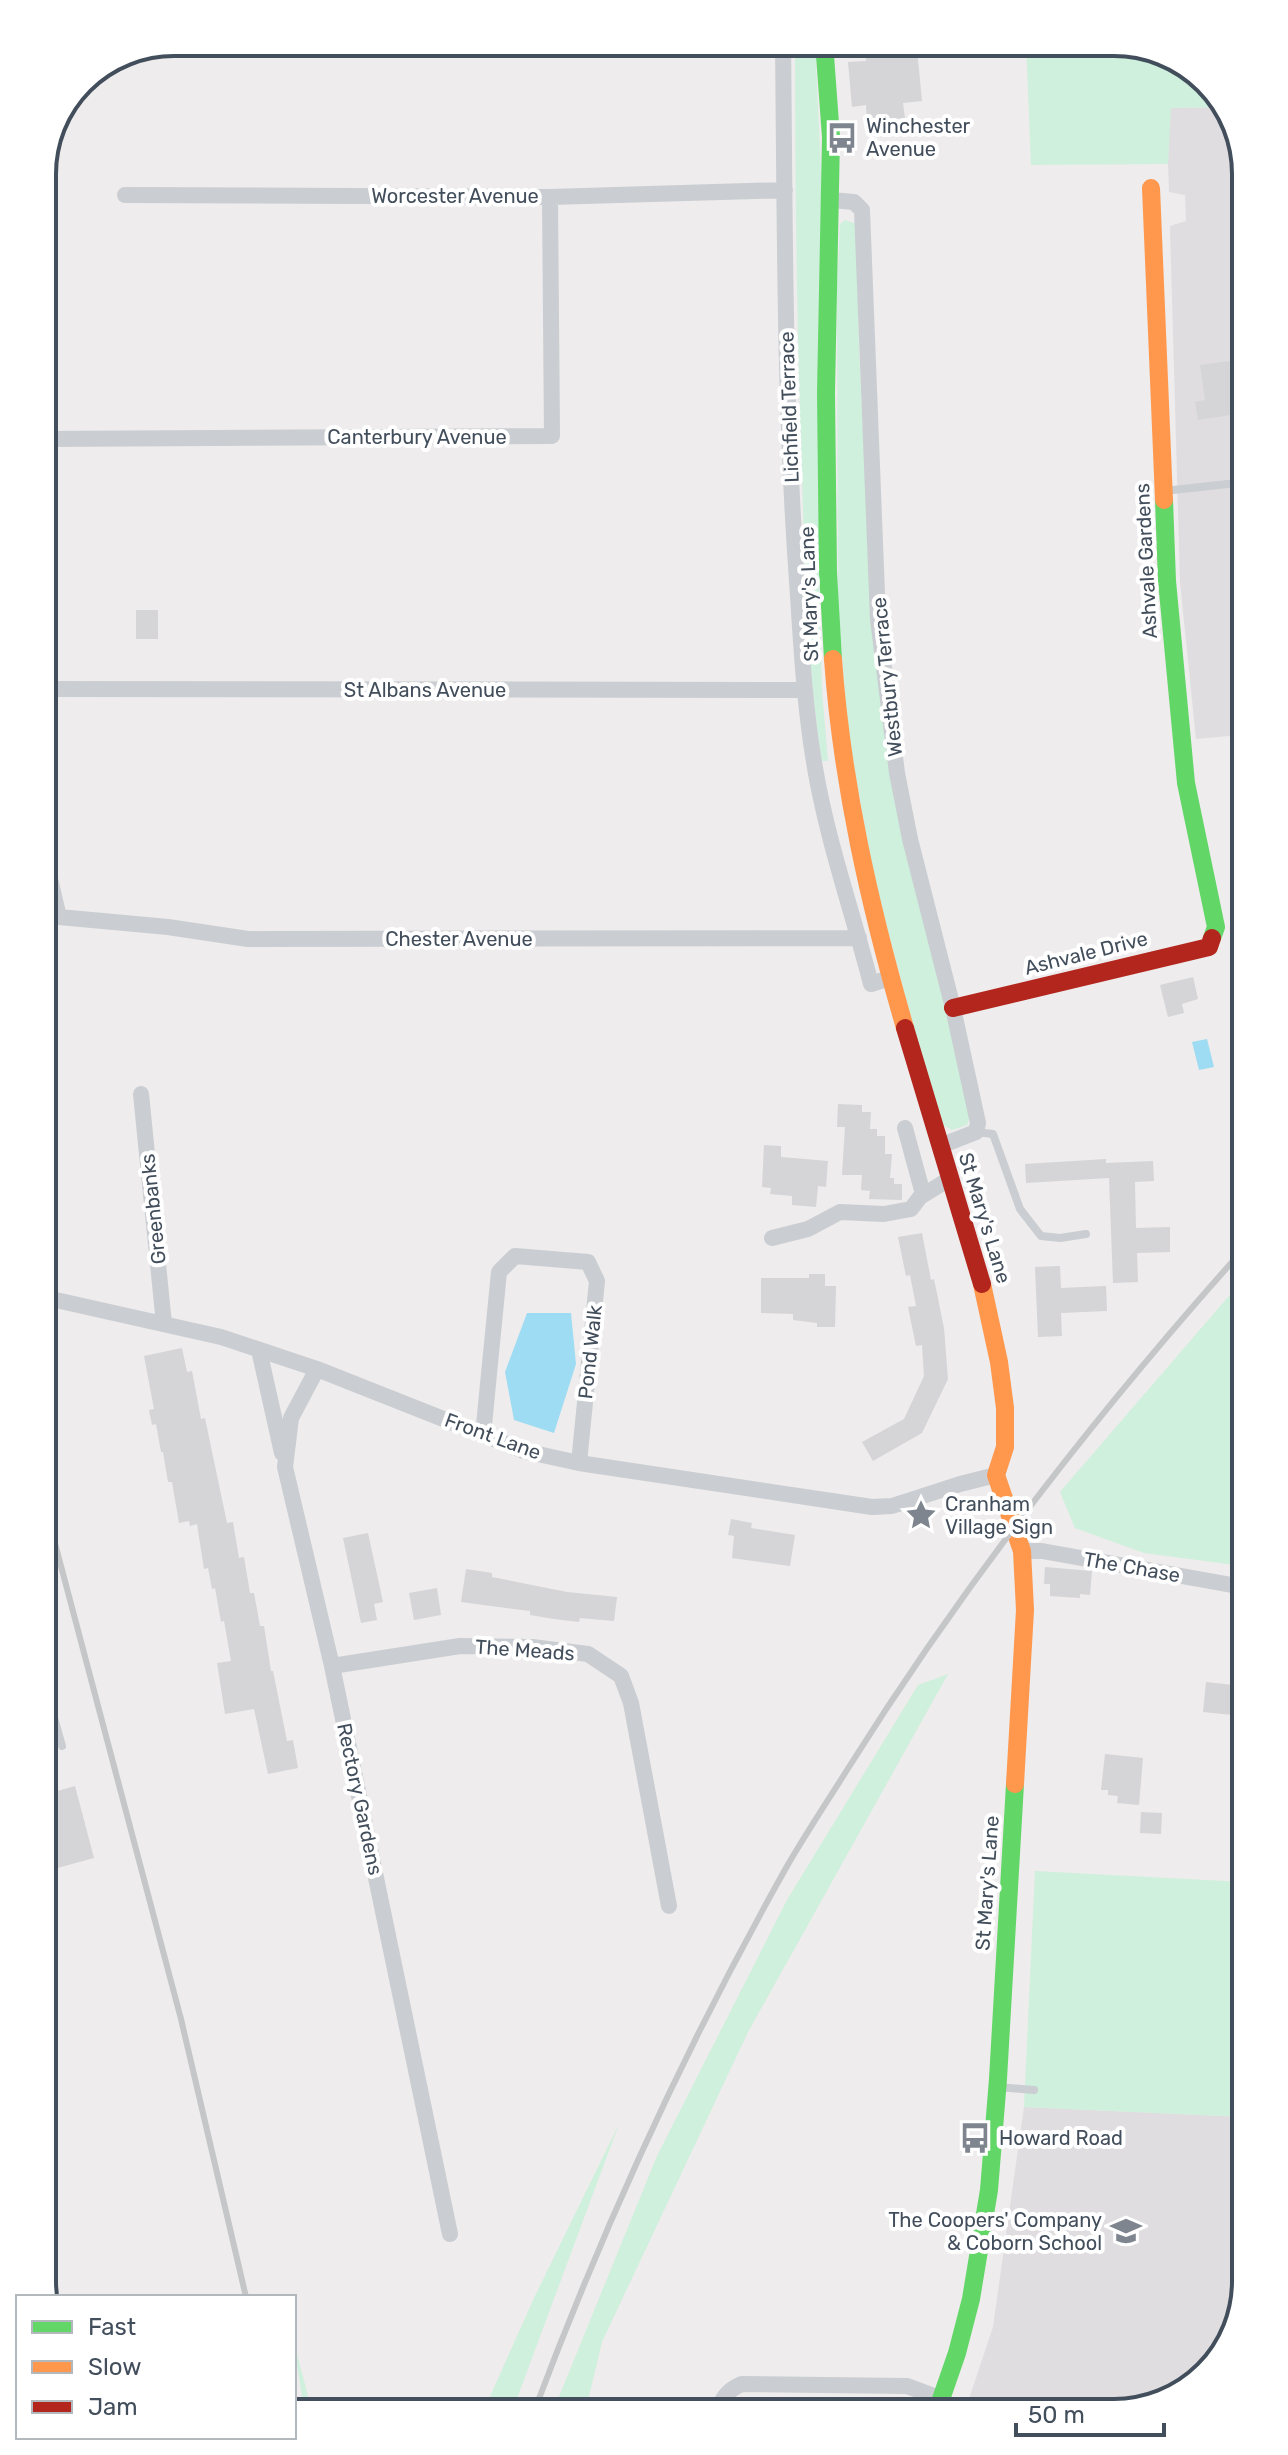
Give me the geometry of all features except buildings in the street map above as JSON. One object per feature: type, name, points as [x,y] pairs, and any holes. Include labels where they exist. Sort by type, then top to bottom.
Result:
[{"type":"main road","name":"St Mary's Lane","points":[[825,56],[831,136],[826,389],[832,649],[842,751],[859,854],[890,978],[985,1293],[998,1354],[1005,1411],[1006,1443],[1003,1463],[996,1475],[1022,1551],[1024,1625],[997,2087],[986,2209],[974,2292],[942,2399]]},
{"type":"main road","name":"Ashvale Gardens","points":[[1151,188],[1167,581],[1186,783],[1216,927]]},
{"type":"main road","name":"Ashvale Drive","points":[[953,1008],[1209,947],[1216,927]]},
{"type":"street","name":"Lichfield Terrace","points":[[783,56],[787,377],[793,526],[805,690],[814,763],[825,815],[871,984],[890,978]]},
{"type":"street","name":"Worcester Avenue","points":[[125,195],[550,197],[785,190]]},
{"type":"street","name":"Canterbury Avenue","points":[[56,439],[552,436],[550,197]]},
{"type":"street","name":"Westbury Terrace","points":[[831,200],[854,202],[862,210],[878,619],[897,773],[977,1115],[976,1132]]},
{"type":"street","name":"St Albans Avenue","points":[[56,689],[805,690]]},
{"type":"street","name":"Chester Avenue","points":[[56,904],[59,917],[168,927],[248,939],[859,938]]},
{"type":"street","name":"Greenbanks","points":[[141,1094],[164,1324]]},
{"type":"street","points":[[905,1128],[923,1194]]},
{"type":"street","points":[[940,1146],[976,1132]]},
{"type":"street","points":[[772,1238],[808,1229],[840,1212],[884,1214],[911,1209],[923,1194],[951,1178]]},
{"type":"street","name":"Pond Walk","points":[[483,1435],[499,1272],[515,1256],[588,1262],[597,1281],[579,1463]]},
{"type":"street","name":"Front Lane","points":[[56,1300],[221,1337],[317,1369],[524,1451],[579,1463],[872,1507],[892,1506],[996,1475]]},
{"type":"street","points":[[259,1350],[285,1467]]},
{"type":"street","name":"Rectory Gardens","points":[[317,1369],[291,1418],[285,1467],[332,1666],[450,2234]]},
{"type":"street","name":"The Chase","points":[[1022,1551],[1042,1551],[1232,1585]]},
{"type":"street","name":"The Meads","points":[[332,1666],[460,1646],[532,1647],[588,1654],[621,1676],[631,1703],[669,1906]]},
{"type":"street","points":[[722,2399],[731,2389],[742,2384],[907,2386],[935,2399]]},
{"type":"lane","points":[[1164,491],[1232,484]]},
{"type":"lane","points":[[976,1132],[993,1134],[1020,1209],[1041,1236],[1060,1238],[1086,1234]]},
{"type":"lane","points":[[56,1725],[62,1746]]},
{"type":"lane","points":[[997,2087],[1034,2090]]},
{"type":"shaded area","points":[[1211,107],[1230,151],[1232,174],[1232,736],[1196,739],[1180,582],[1170,226],[1186,221],[1185,195],[1169,192],[1170,108]]},
{"type":"shaded area","name":"The Coopers' Company & Coborn School","points":[[1024,2107],[1232,2116],[1231,2297],[1226,2319],[1212,2347],[1186,2375],[1159,2390],[1137,2397],[969,2399],[993,2327]]},
{"type":"green space","points":[[795,56],[816,56],[822,194],[819,579],[822,691],[828,761],[822,761],[810,655],[796,205]]},
{"type":"green space","points":[[1027,56],[1122,56],[1152,62],[1192,85],[1211,107],[1171,108],[1168,164],[1031,165]]},
{"type":"green space","points":[[845,220],[857,224],[859,349],[872,624],[972,1110],[967,1125],[952,1130],[939,1123],[874,878],[848,733],[838,601],[837,283],[840,224]]},
{"type":"green space","points":[[1232,1292],[1232,1565],[1144,1553],[1075,1528],[1060,1492]]},
{"type":"green space","points":[[948,1674],[748,2032],[602,2342],[588,2399],[558,2399],[657,2156],[787,1900],[918,1685]]},
{"type":"green space","points":[[1035,1871],[1232,1881],[1232,2116],[1024,2107]]},
{"type":"green space","points":[[619,2124],[517,2399],[489,2399],[534,2298]]},
{"type":"green space","points":[[296,2351],[309,2399],[302,2399],[296,2357]]},
{"type":"water","points":[[1207,1039],[1214,1067],[1199,1070],[1192,1042]]},
{"type":"water","points":[[527,1313],[571,1313],[576,1364],[554,1433],[514,1420],[505,1372]]},
{"type":"railway","points":[[539,2399],[590,2270],[650,2134],[715,2000],[801,1843],[891,1701],[984,1568],[1083,1438],[1232,1262]]},
{"type":"railway","points":[[56,1547],[181,2019],[246,2295]]},
{"type":"traffic: fast","points":[[825,56],[831,137],[826,393],[828,572],[833,659]]},
{"type":"traffic: fast","points":[[1164,500],[1167,581],[1186,783],[1216,927],[1212,938]]},
{"type":"traffic: fast","points":[[941,2399],[971,2299],[989,2190],[1015,1784]]},
{"type":"traffic: slow","points":[[1151,188],[1164,500]]},
{"type":"traffic: slow","points":[[833,659],[843,753],[859,845],[905,1028]]},
{"type":"traffic: slow","points":[[982,1284],[999,1362],[1005,1408],[1005,1447],[996,1475],[1022,1551],[1025,1610],[1015,1784]]},
{"type":"traffic: jam","points":[[953,1008],[1209,947],[1212,938]]},
{"type":"traffic: jam","points":[[905,1028],[982,1284]]},
{"type":"place","name":"Winchester Avenue","points":[[842,138]]},
{"type":"place","name":"Cranham Village Sign","points":[[921,1515]]},
{"type":"place","name":"Howard Road","points":[[975,2138]]},
{"type":"place","name":"The Coopers' Company & Coborn School","points":[[1126,2231]]}]
